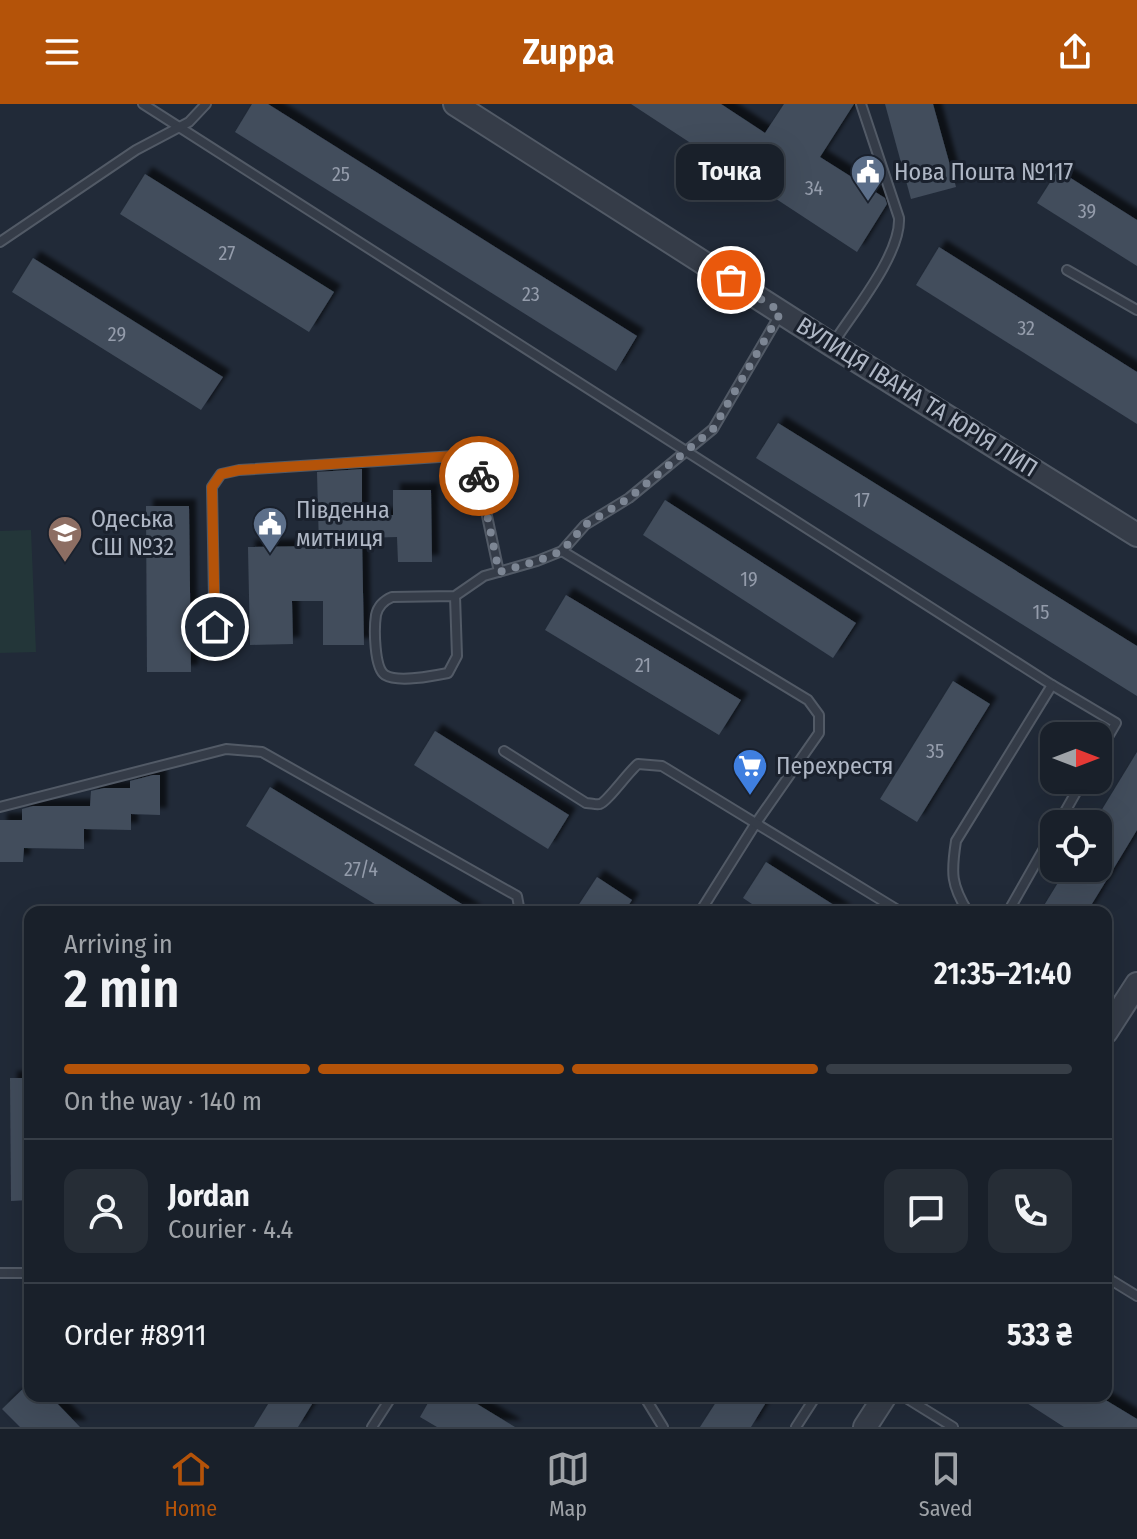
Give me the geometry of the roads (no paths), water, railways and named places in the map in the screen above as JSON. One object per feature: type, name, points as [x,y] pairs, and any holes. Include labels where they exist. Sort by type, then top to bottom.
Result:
[{"type":"street","name":"ВУЛИЦЯ ІВАНА ТА ЮРІЯ ЛИП","points":[[455,104],[1137,535]]},
{"type":"street","points":[[1112,1023],[1137,984]]},
{"type":"street","points":[[865,1427],[881,1402]]},
{"type":"lane","points":[[143,104],[1116,723],[1112,730]]},
{"type":"lane","points":[[0,242],[136,150],[189,122],[206,104]]},
{"type":"lane","points":[[832,345],[893,252],[900,230],[899,218],[861,104]]},
{"type":"lane","points":[[1067,270],[1137,310]]},
{"type":"lane","points":[[455,596],[457,656],[448,673],[429,678],[390,678],[383,674],[376,665],[376,614],[384,601],[392,597],[455,596],[484,576],[562,551],[585,525],[629,498],[713,429],[781,312]]},
{"type":"lane","points":[[215,655],[212,487],[221,474],[239,470],[455,456],[477,469],[499,572]]},
{"type":"lane","points":[[562,551],[808,700],[819,715],[819,733],[756,823],[704,906]]},
{"type":"lane","points":[[964,906],[954,891],[956,841],[1052,685]]},
{"type":"lane","points":[[0,807],[226,749],[249,749],[262,752],[517,896],[519,906]]},
{"type":"lane","points":[[504,751],[586,803],[600,804],[607,800],[625,774],[638,764],[662,766],[891,906]]},
{"type":"lane","points":[[1011,906],[1040,856]]},
{"type":"lane","points":[[0,1273],[24,1273]]},
{"type":"lane","points":[[1112,1281],[1137,1296]]},
{"type":"lane","points":[[372,1427],[388,1402]]},
{"type":"lane","points":[[648,1402],[663,1427]]},
{"type":"lane","points":[[796,1427],[812,1402]]},
{"type":"lane","points":[[913,1402],[953,1427]]},
{"type":"place","name":"Нова Пошта №117","points":[[868,203]]},
{"type":"place","name":"Точка","points":[[731,280]]},
{"type":"place","name":"Південна митниця","points":[[270,555]]},
{"type":"place","name":"Одеська СШ №32","points":[[65,564]]},
{"type":"place","name":"Перехрестя","points":[[750,797]]}]
